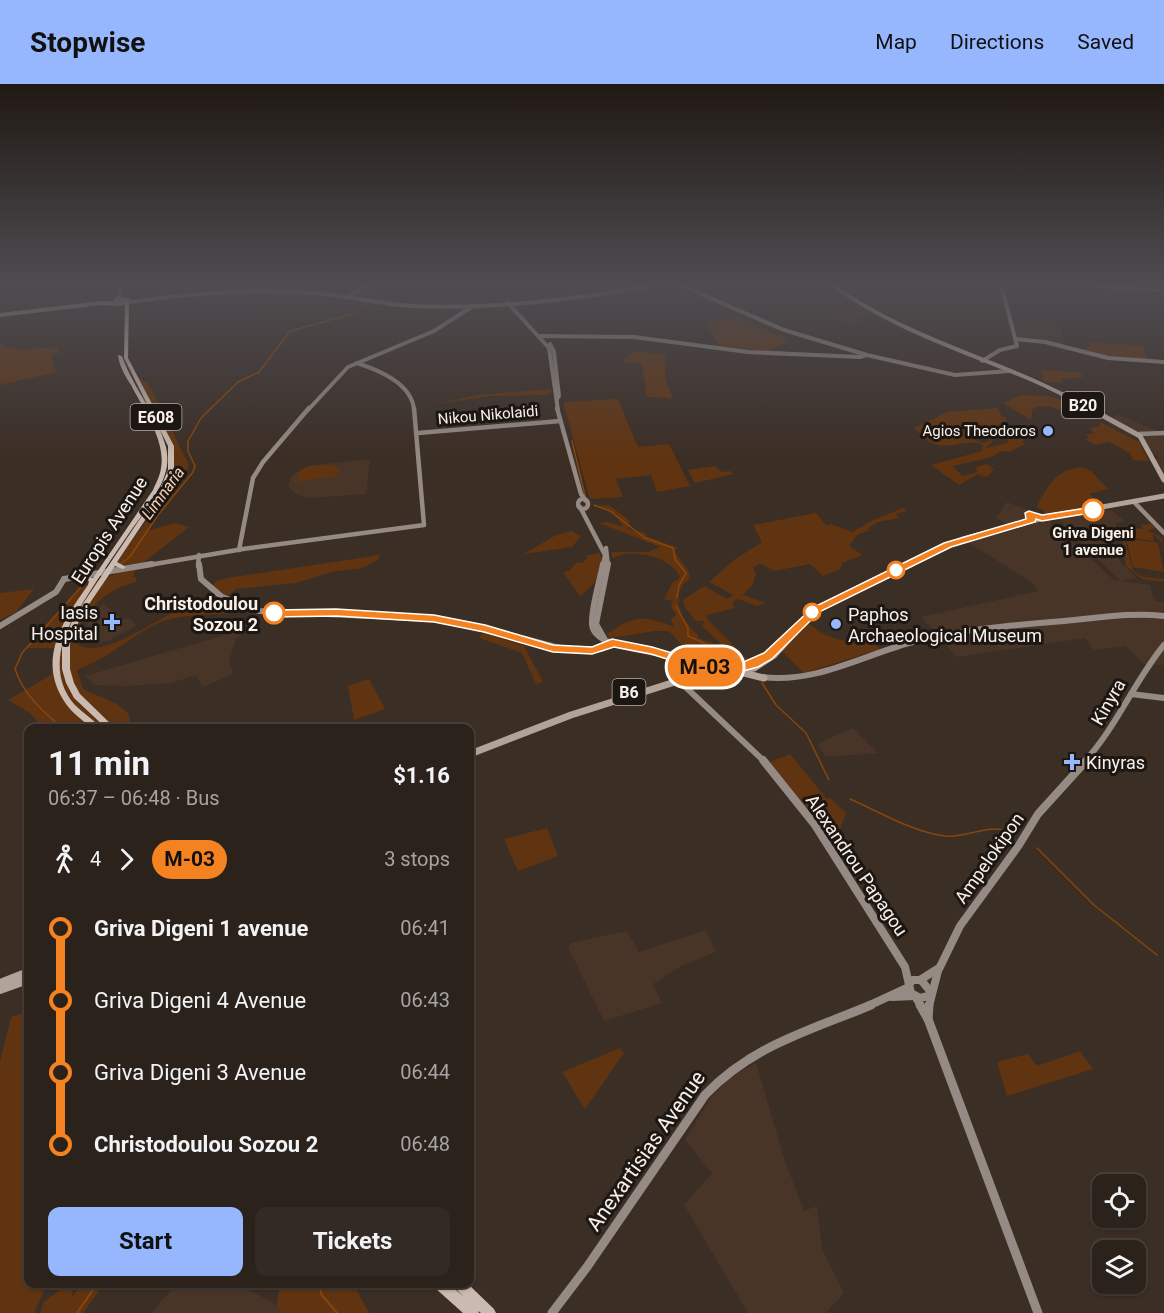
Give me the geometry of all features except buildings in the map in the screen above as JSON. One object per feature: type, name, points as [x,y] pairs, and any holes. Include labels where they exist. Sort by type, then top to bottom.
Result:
[{"type":"highway","name":"Europis Avenue","points":[[107,724],[77,696],[70,683],[65,658],[71,629],[153,495],[164,469],[165,459],[163,444],[121,359],[121,341]]},
{"type":"highway","name":"Europis Avenue","points":[[93,724],[67,700],[60,685],[55,659],[62,631],[92,585],[163,489],[171,470],[172,460],[169,440],[126,358],[126,341]]},
{"type":"highway","points":[[105,570],[123,567]]},
{"type":"highway","points":[[82,578],[92,580],[92,585]]},
{"type":"highway","points":[[444,1288],[472,1313]]},
{"type":"highway","points":[[463,1288],[490,1313]]},
{"type":"main road","name":"B20","points":[[942,341],[1026,377],[1139,434]]},
{"type":"main road","points":[[997,374],[1026,377]]},
{"type":"main road","points":[[1139,434],[1149,452],[1153,466],[1164,480]]},
{"type":"main road","name":"B6","points":[[694,674],[738,672],[767,661],[815,610],[948,545],[1051,516],[1164,497]]},
{"type":"main road","name":"B6","points":[[474,750],[583,707],[711,669],[750,668],[779,647]]},
{"type":"main road","points":[[683,661],[711,669]]},
{"type":"main road","points":[[738,672],[765,676],[764,669],[767,661]]},
{"type":"main road","points":[[0,982],[24,973]]},
{"type":"main road","points":[[0,990],[24,981]]},
{"type":"street","points":[[242,547],[251,483],[262,462],[328,385],[357,363],[409,341]]},
{"type":"street","points":[[545,341],[549,348],[554,397],[557,399],[560,421],[580,494],[579,504],[604,555],[592,628],[602,641],[683,661],[694,674]]},
{"type":"street","points":[[667,341],[790,356],[860,357],[867,355]]},
{"type":"street","points":[[822,341],[867,355],[955,375],[997,374],[1009,371]]},
{"type":"street","points":[[985,360],[1003,349],[1015,347],[1016,341]]},
{"type":"street","points":[[1034,341],[1054,344],[1108,358],[1164,362]]},
{"type":"street","points":[[242,547],[424,525],[416,410],[406,391],[388,376],[357,363]]},
{"type":"street","name":"Nikou Nikolaidi","points":[[418,433],[560,421]]},
{"type":"street","points":[[1139,434],[1164,433]]},
{"type":"street","points":[[580,494],[587,503],[589,515],[609,556],[596,626],[602,636],[612,643]]},
{"type":"street","points":[[579,504],[587,503]]},
{"type":"street","points":[[1134,503],[1164,533]]},
{"type":"street","points":[[123,567],[242,547],[323,538]]},
{"type":"street","points":[[201,555],[206,582]]},
{"type":"street","points":[[0,626],[56,592],[64,579],[201,555]]},
{"type":"street","points":[[199,566],[201,555]]},
{"type":"street","points":[[192,558],[197,561],[201,579],[225,600],[257,612],[336,613],[442,620],[485,628],[553,648],[592,650],[603,649],[612,643]]},
{"type":"street","points":[[64,579],[82,578],[105,570]]},
{"type":"street","points":[[750,668],[775,679],[801,678],[915,642],[945,636],[1104,616],[1143,614],[1164,616]]},
{"type":"street","name":"Kinyra","points":[[1076,774],[1114,724],[1146,667],[1164,645]]},
{"type":"street","name":"Alexandrou Papagou","points":[[677,679],[764,762],[815,825],[905,967],[919,980]]},
{"type":"street","points":[[1131,694],[1164,698]]},
{"type":"street","name":"Ampelokipon","points":[[929,994],[960,926],[1019,846],[1038,814],[1076,774]]},
{"type":"street","name":"Alexandrou Papagou","points":[[905,967],[909,985]]},
{"type":"street","points":[[939,968],[909,985],[928,1019],[1038,1313]]},
{"type":"street","points":[[919,980],[928,985],[928,1019]]},
{"type":"street","name":"Anexartisias Avenue","points":[[552,1313],[586,1268],[705,1095],[725,1071],[749,1056],[892,997],[909,985]]},
{"type":"street","points":[[915,997],[921,999],[929,994]]},
{"type":"street","name":"Anexartisias Avenue","points":[[892,997],[915,997]]},
{"type":"shaded area","points":[[717,341],[788,341],[769,351],[720,347]]},
{"type":"shaded area","points":[[1038,341],[1063,341],[1064,346]]},
{"type":"shaded area","points":[[1091,342],[1143,346],[1148,360],[1114,358],[1085,350]]},
{"type":"shaded area","points":[[0,343],[20,349],[58,347],[60,352],[51,355],[56,372],[0,385]]},
{"type":"shaded area","points":[[636,352],[666,354],[665,379],[673,398],[647,397],[642,363],[625,363],[625,358]]},
{"type":"shaded area","points":[[1041,370],[1079,372],[1084,377],[1060,379],[1062,383],[1043,381]]},
{"type":"shaded area","points":[[137,377],[148,383],[189,465],[176,491],[147,531],[175,523],[189,527],[144,562],[119,566],[116,563],[164,491],[173,459],[168,435]]},
{"type":"shaded area","points":[[551,389],[551,393],[547,395],[490,396],[432,405],[478,395]]},
{"type":"shaded area","points":[[1022,395],[1047,396],[1063,400],[1095,419],[1084,419],[1068,411],[1077,420],[1066,419],[1069,414],[1048,406],[1036,407],[1032,410],[1031,420],[1003,403]]},
{"type":"shaded area","points":[[618,399],[639,447],[669,444],[690,486],[657,492],[651,475],[616,479],[623,497],[590,499],[563,402]]},
{"type":"shaded area","points":[[998,408],[1002,417],[1006,417],[1007,425],[1021,426],[1025,431],[1015,433],[1019,439],[1025,439],[1022,442],[1025,444],[1009,452],[1001,451],[993,457],[953,466],[962,476],[977,472],[976,467],[987,464],[994,469],[987,477],[978,474],[959,485],[931,465],[982,451],[983,445],[971,442],[939,445],[927,440],[914,428],[948,412]],"holes":[[[999,425],[994,428],[1012,433],[1014,436],[1009,437],[1007,443],[986,448],[995,438],[984,443],[967,437]]]},
{"type":"shaded area","points":[[1117,414],[1164,434],[1164,478],[1154,461],[1159,457],[1152,453],[1144,438],[1126,433],[1108,423]]},
{"type":"shaded area","points":[[1100,422],[1139,442],[1149,461],[1133,460],[1130,453],[1109,442],[1095,445],[1085,439],[1089,438],[1085,435],[1094,433],[1090,428],[1100,426]]},
{"type":"shaded area","points":[[370,459],[366,494],[310,498],[297,495],[288,486],[292,475],[307,466]]},
{"type":"shaded area","points":[[333,465],[340,471],[335,477],[291,482],[299,479],[297,473],[308,466]]},
{"type":"shaded area","points":[[715,466],[721,472],[730,471],[734,474],[695,483],[688,470]]},
{"type":"shaded area","points":[[1081,467],[1091,471],[1108,489],[1089,494],[1102,506],[1048,514],[1037,507],[1053,480],[1065,472]]},
{"type":"shaded area","points":[[1007,502],[1044,516],[1114,580],[1150,585],[1154,600],[1164,603],[1164,665],[1144,664],[1125,646],[1094,650],[1085,638],[957,657],[921,617],[1038,591],[1030,581],[965,541],[1012,527],[996,518]]},
{"type":"shaded area","points":[[609,505],[630,521],[628,529],[645,533],[646,536],[678,548],[675,550],[676,554],[688,570],[690,577],[679,594],[679,607],[698,638],[718,645],[720,643],[702,626],[704,621],[696,621],[685,608],[683,600],[704,586],[727,599],[733,595],[709,582],[734,560],[762,542],[753,525],[816,513],[827,526],[831,524],[852,532],[871,521],[903,508],[907,511],[896,514],[899,518],[878,522],[868,528],[870,530],[857,535],[849,546],[863,555],[842,563],[840,569],[823,576],[810,564],[774,571],[761,564],[753,567],[756,573],[753,584],[743,595],[766,603],[757,606],[738,599],[732,602],[735,608],[707,615],[706,618],[749,661],[720,665],[698,660],[692,656],[669,631],[610,638],[607,634],[625,623],[639,619],[655,620],[674,627],[671,619],[676,615],[671,607],[673,601],[664,599],[673,582],[680,578],[669,564],[650,556],[630,554],[612,558],[612,552],[648,552],[660,547],[599,523],[608,522],[624,527],[612,512],[592,506]]},
{"type":"shaded area","points":[[1111,510],[1125,521],[1115,523],[1117,526],[1110,542],[1120,562],[1137,578],[1120,581],[1057,518]]},
{"type":"shaded area","points":[[1151,524],[1156,528],[1147,530],[1162,538],[1164,554],[1161,541],[1153,534],[1153,541],[1125,537],[1129,535],[1128,531],[1124,537],[1133,571],[1143,577],[1164,579],[1164,582],[1142,579],[1126,566],[1121,531],[1131,528],[1144,529],[1140,525]]},
{"type":"shaded area","points":[[572,531],[581,536],[572,547],[524,554],[556,535]]},
{"type":"shaded area","points":[[1126,538],[1158,543],[1164,572],[1133,567]]},
{"type":"shaded area","points":[[600,553],[601,566],[598,578],[580,596],[563,572],[569,571],[577,562],[583,563],[588,557],[585,556]]},
{"type":"shaded area","points":[[380,555],[378,560],[363,568],[332,572],[296,583],[236,589],[225,598],[212,587],[216,581],[227,578]]},
{"type":"shaded area","points":[[136,570],[132,577],[136,577],[136,582],[114,590],[90,611],[74,640],[83,647],[94,648],[122,640],[174,612],[215,599],[243,612],[185,616],[162,622],[142,631],[97,661],[77,670],[83,689],[117,704],[129,714],[130,724],[40,724],[30,713],[8,700],[51,675],[54,648],[26,648],[83,586],[118,573]]},
{"type":"shaded area","points":[[34,589],[16,612],[0,620],[0,593]]},
{"type":"shaded area","name":"Iasis Hospital","points":[[103,604],[122,619],[131,619],[136,626],[110,640],[100,643],[87,642],[83,638],[85,630],[92,616]]},
{"type":"shaded area","points":[[807,622],[829,636],[847,641],[874,642],[880,649],[804,673],[782,651]]},
{"type":"shaded area","points":[[242,630],[242,635],[236,638],[229,661],[233,674],[203,687],[196,675],[171,683],[124,686],[96,685],[85,676]]},
{"type":"shaded area","points":[[483,632],[524,646],[543,682],[536,684],[522,653],[479,638]]},
{"type":"shaded area","points":[[369,679],[385,709],[354,720],[348,686]]},
{"type":"shaded area","points":[[853,728],[878,753],[826,757],[817,744]]},
{"type":"shaded area","points":[[790,754],[827,799],[830,798],[846,813],[840,829],[820,825],[770,762]]},
{"type":"shaded area","points":[[547,828],[558,856],[518,871],[504,839]]},
{"type":"shaded area","points":[[706,930],[716,952],[681,966],[653,984],[662,1003],[604,1021],[568,947],[570,943],[627,931],[639,952]]},
{"type":"shaded area","points":[[24,1012],[24,1288],[45,1288],[34,1313],[0,1313],[0,1062],[11,1017]]},
{"type":"shaded area","points":[[620,1048],[624,1053],[585,1109],[562,1072]]},
{"type":"shaded area","points":[[1080,1051],[1093,1069],[1007,1096],[997,1062],[1028,1054],[1037,1066]]},
{"type":"shaded area","points":[[756,1063],[785,1161],[804,1211],[817,1206],[822,1249],[844,1293],[826,1313],[748,1313],[684,1205],[712,1173],[685,1140],[711,1098],[729,1078]]},
{"type":"shaded area","points":[[63,1288],[73,1288],[72,1297],[79,1288],[101,1288],[83,1313],[40,1313],[44,1302]]},
{"type":"shaded area","points":[[173,1288],[245,1288],[277,1305],[282,1313],[151,1313]]},
{"type":"shaded area","points":[[279,1288],[356,1288],[369,1313],[282,1313],[277,1305]]},
{"type":"waterway","name":"Limnaria","points":[[120,564],[129,558],[158,515],[193,472],[195,466],[188,451],[188,441],[201,418],[238,382],[259,372],[282,341]]},
{"type":"waterway","points":[[572,441],[585,496]]},
{"type":"waterway","points":[[594,505],[610,511],[645,538],[673,548],[675,559],[686,573],[679,585],[677,598]]},
{"type":"waterway","name":"Limnaria","points":[[58,724],[29,695],[15,669],[22,653],[81,587]]},
{"type":"waterway","points":[[676,606],[688,628],[688,636],[702,642],[734,665]]},
{"type":"waterway","points":[[762,683],[776,705],[806,733],[829,780]]},
{"type":"waterway","points":[[850,799],[908,826],[933,834],[954,836],[995,829],[1013,833]]},
{"type":"waterway","points":[[1037,848],[1094,905],[1157,955]]},
{"type":"waterway","points":[[77,1313],[94,1288]]},
{"type":"waterway","name":"Limnaria","points":[[320,1288],[321,1294],[337,1313]]},
{"type":"bus line","name":"M-03","points":[[274,613],[377,614],[460,622],[553,648],[592,650],[603,649],[612,643],[652,651],[711,669],[739,668],[754,664],[768,656],[815,610],[948,545],[1031,520],[1029,513],[1042,518],[1093,510]]},
{"type":"place","name":"Agios Theodoros","points":[[1048,431]]},
{"type":"place","name":"Griva Digeni 1 avenue","points":[[1093,510]]},
{"type":"place","name":"Christodoulou Sozou 2","points":[[274,613]]},
{"type":"place","name":"Iasis Hospital","points":[[112,622]]},
{"type":"place","name":"Paphos Archaeological Museum","points":[[836,624]]},
{"type":"place","name":"Kinyras","points":[[1072,762]]}]
